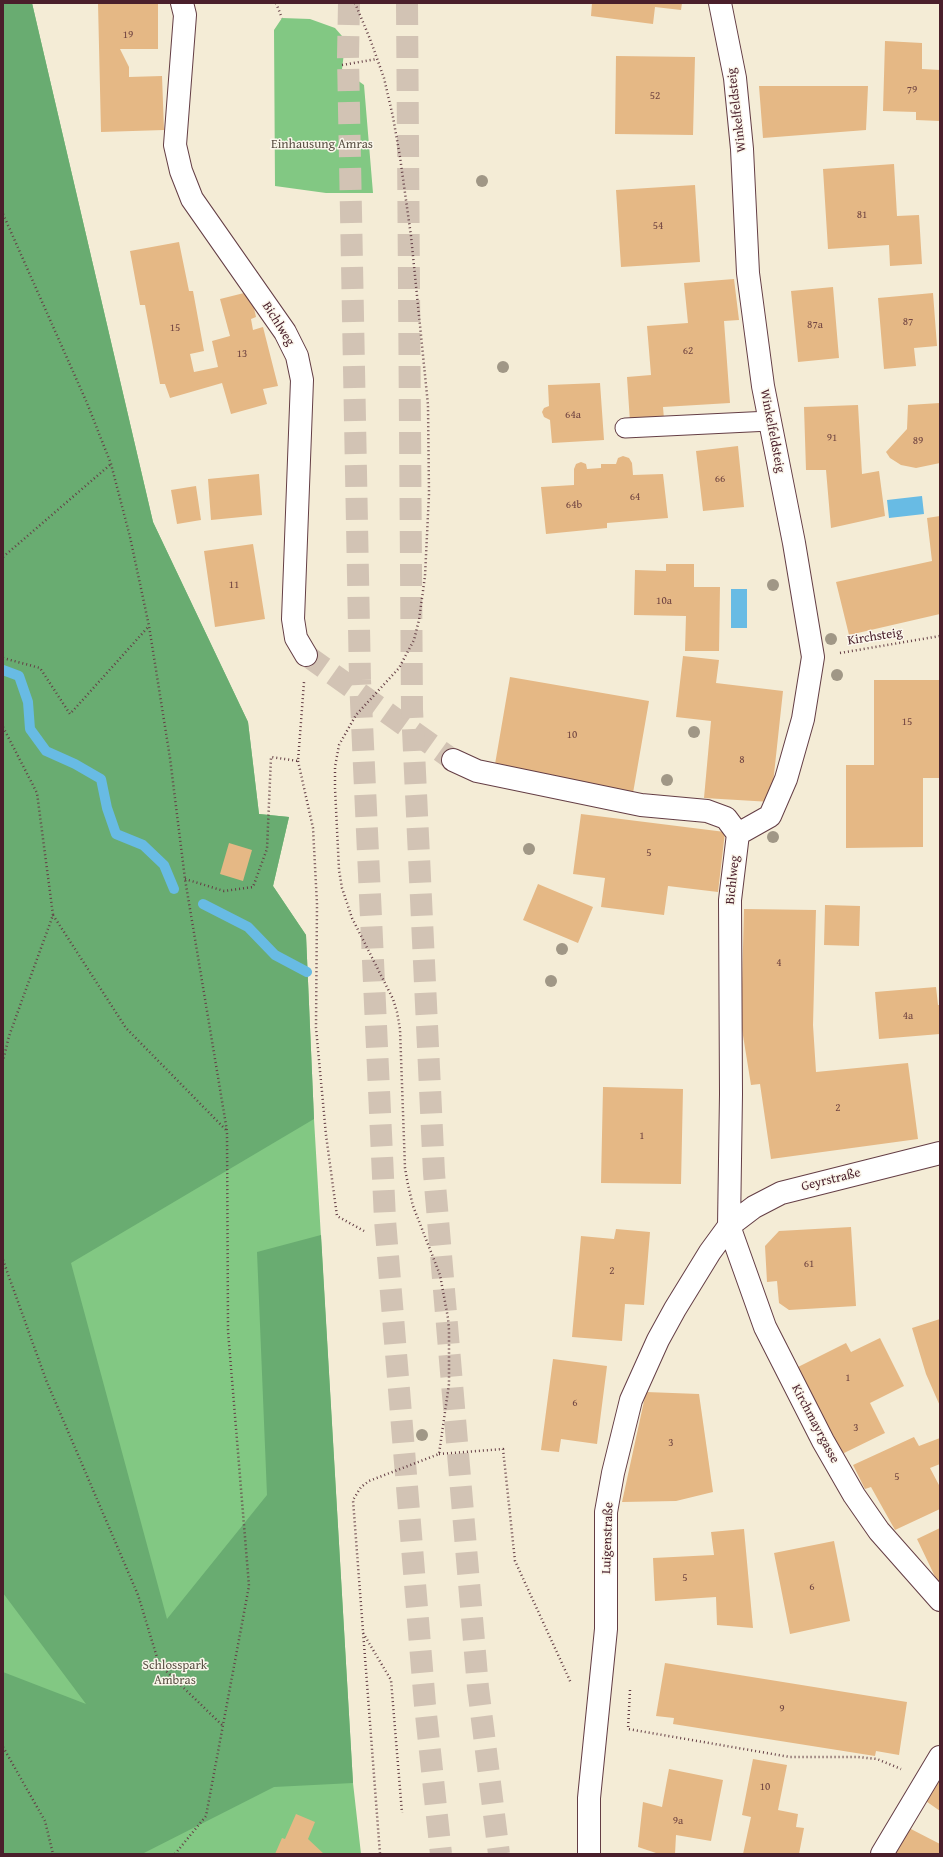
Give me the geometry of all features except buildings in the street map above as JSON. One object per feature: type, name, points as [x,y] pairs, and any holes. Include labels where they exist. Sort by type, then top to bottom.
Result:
[{"type":"street","name":"Winkelfeldsteig","points":[[720,3],[735,78],[742,149],[748,273],[763,386],[794,543],[813,657],[803,719],[784,785],[770,816],[738,834]]},
{"type":"street","name":"Bichlweg","points":[[188,7],[175,145],[181,171],[192,199],[285,332],[297,356],[302,380],[293,619],[296,638],[306,655]]},
{"type":"street","points":[[453,760],[477,771],[641,805],[708,811],[726,818],[738,834]]},
{"type":"street","name":"Bichlweg","points":[[729,1226],[731,1094],[730,900],[738,834]]},
{"type":"street","name":"Geyrstraße","points":[[729,1226],[754,1207],[781,1193],[940,1153]]},
{"type":"street","name":"Kirchmayrgasse","points":[[729,1226],[765,1327],[838,1468],[854,1495],[879,1531],[940,1600]]},
{"type":"street","name":"Luigenstraße","points":[[589,1854],[589,1798],[606,1629],[606,1512],[620,1440],[631,1400],[658,1340],[692,1280],[729,1226]]},
{"type":"street","points":[[882,1854],[940,1757]]},
{"type":"lane","points":[[625,428],[770,421]]},
{"type":"path","points":[[276,3],[282,18]]},
{"type":"path","points":[[355,3],[377,59],[393,117],[411,236],[428,405],[429,494],[425,576],[419,620],[414,640],[399,668],[356,715],[339,745],[335,767],[339,870],[342,888],[352,918],[393,999],[398,1018],[401,1053],[405,1168],[413,1206],[440,1275],[448,1318],[449,1384],[439,1454]]},
{"type":"path","points":[[342,65],[377,59]]},
{"type":"path","points":[[3,214],[87,403],[111,464],[130,538],[149,626],[170,758],[185,879],[227,1131],[228,1331],[249,1586],[206,1816],[175,1854]]},
{"type":"path","points":[[3,557],[111,464]]},
{"type":"path","points":[[3,658],[40,668],[70,714],[149,626]]},
{"type":"path","name":"Kirchsteig","points":[[813,657],[940,636]]},
{"type":"path","points":[[302,714],[298,761],[314,828],[317,904],[316,1028],[326,1135],[337,1216],[364,1231]]},
{"type":"path","points":[[3,728],[37,793],[54,915],[126,1028],[227,1131]]},
{"type":"path","points":[[185,879],[224,891],[253,887],[267,848],[271,757],[298,761]]},
{"type":"path","points":[[3,1061],[9,1036],[54,915]]},
{"type":"path","points":[[3,1260],[46,1380],[138,1595],[160,1664],[222,1725]]},
{"type":"path","points":[[380,1854],[353,1500],[361,1487],[369,1481],[439,1454],[503,1449],[515,1561],[572,1684]]},
{"type":"path","points":[[363,1633],[391,1680],[402,1813]]},
{"type":"path","points":[[630,1690],[628,1729],[790,1757],[858,1757],[877,1759],[904,1770]]},
{"type":"path","points":[[3,1748],[44,1821],[53,1854]]},
{"type":"green space","name":"Schlosspark Ambras","points":[[3,3],[32,3],[153,522],[248,722],[259,814],[289,817],[273,886],[306,935],[314,1119],[353,1783],[361,1854],[3,1854]]},
{"type":"green space","name":"Schlosspark Ambras","points":[[3,3],[32,3],[153,522],[248,722],[259,814],[289,817],[273,886],[306,935],[314,1119],[71,1263],[167,1619],[267,1495],[257,1252],[321,1235],[353,1783],[274,1787],[142,1854],[3,1854],[3,1672],[86,1704],[3,1593]]},
{"type":"green space","name":"Einhausung Amras","points":[[282,18],[310,19],[335,28],[342,36],[344,53],[342,69],[364,85],[373,193],[326,193],[275,186],[274,30]]},
{"type":"water","points":[[922,496],[924,514],[889,518],[887,500]]},
{"type":"water","points":[[731,589],[747,589],[747,628],[731,628]]},
{"type":"waterway","points":[[3,670],[19,676],[28,702],[30,729],[46,751],[75,764],[101,779],[107,808],[116,834],[143,845],[164,865],[174,889]]},
{"type":"waterway","points":[[203,904],[248,927],[275,955],[307,972]]},
{"type":"tunnel","points":[[349,3],[348,57],[360,680],[385,1220],[425,1705],[441,1854]]},
{"type":"tunnel","points":[[407,3],[412,709],[434,1173],[478,1688],[499,1854]]},
{"type":"tunnel","points":[[306,655],[453,760]]}]
